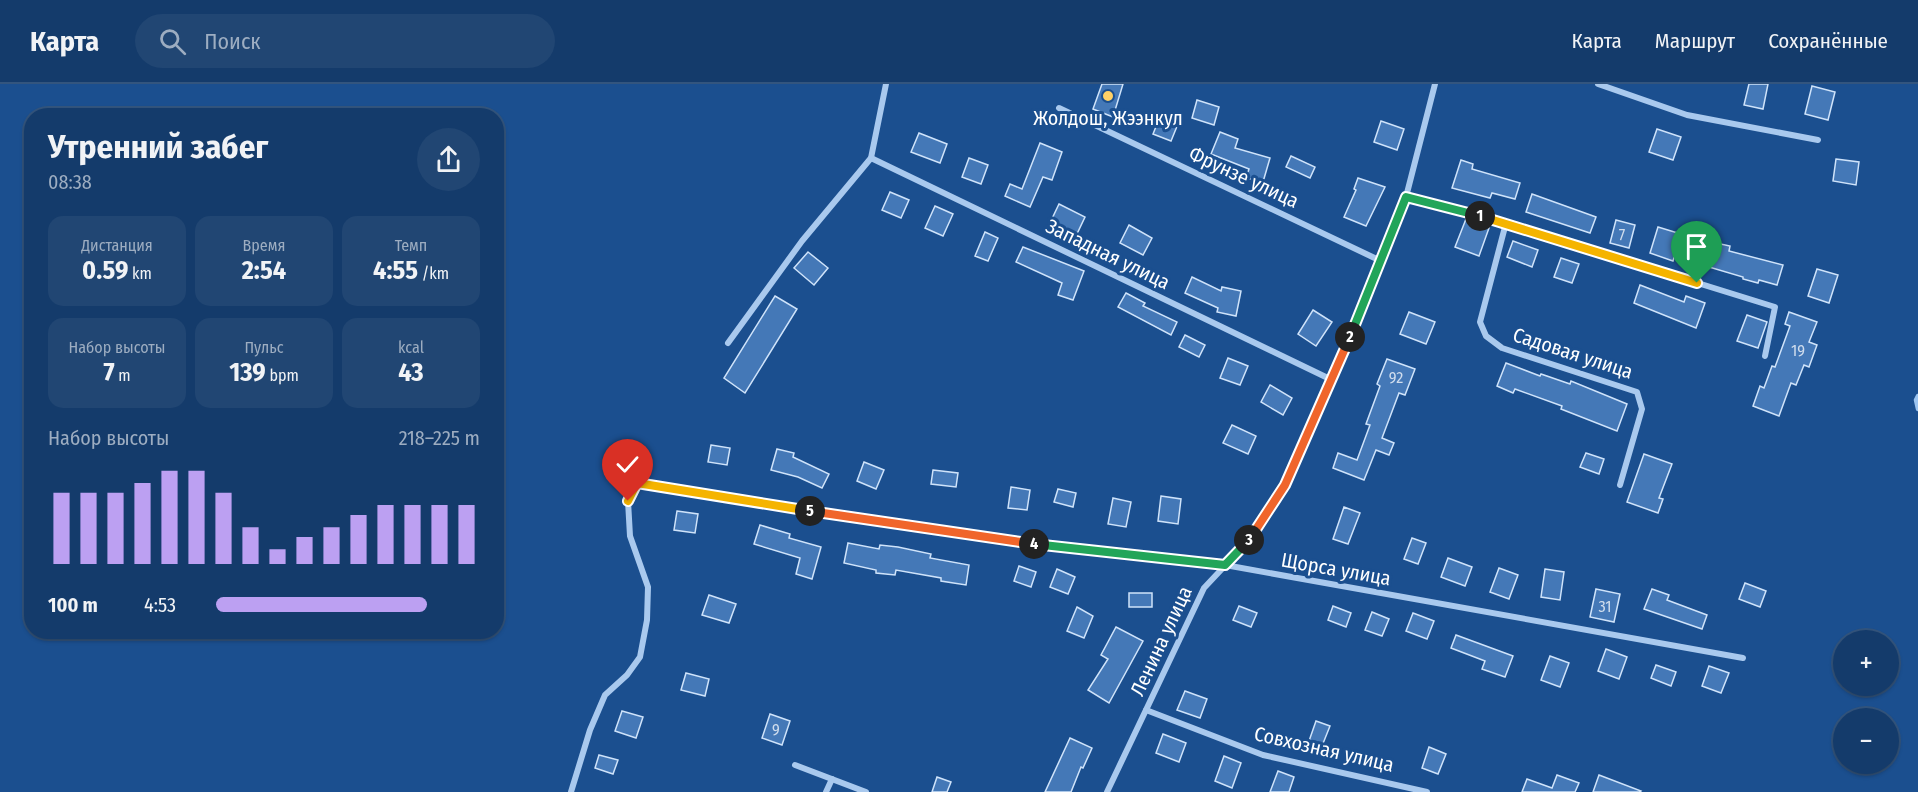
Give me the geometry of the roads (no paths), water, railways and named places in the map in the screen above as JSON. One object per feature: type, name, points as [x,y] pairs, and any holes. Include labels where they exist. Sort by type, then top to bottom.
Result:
[{"type":"street","points":[[728,343],[802,241],[871,158],[886,84]]},
{"type":"street","name":"Ленина улица","points":[[1107,792],[1204,588],[1251,538],[1285,485],[1332,380],[1406,197],[1435,84]]},
{"type":"street","points":[[1598,84],[1687,115],[1818,140]]},
{"type":"street","name":"Фрунзе улица","points":[[1059,108],[1381,261]]},
{"type":"street","name":"Западная улица","points":[[871,158],[1332,380]]},
{"type":"street","points":[[1406,197],[1459,209],[1775,308],[1766,356]]},
{"type":"street","name":"Садовая улица","points":[[1506,224],[1480,322],[1486,336],[1502,348],[1636,392],[1642,409],[1620,485]]},
{"type":"street","name":"Щорса улица","points":[[572,792],[590,730],[605,695],[627,675],[640,657],[647,620],[648,586],[630,536],[628,501],[637,483],[873,521],[1077,550],[1225,565],[1743,658]]},
{"type":"street","name":"Совхозная улица","points":[[1146,710],[1263,755],[1427,792]]},
{"type":"street","points":[[795,765],[866,792]]},
{"type":"street","points":[[826,792],[832,778]]},
{"type":"waterway","points":[[1918,396],[1916,400],[1918,409]]},
{"type":"place","name":"Жолдош, Жээнкул","points":[[1108,96]]}]
